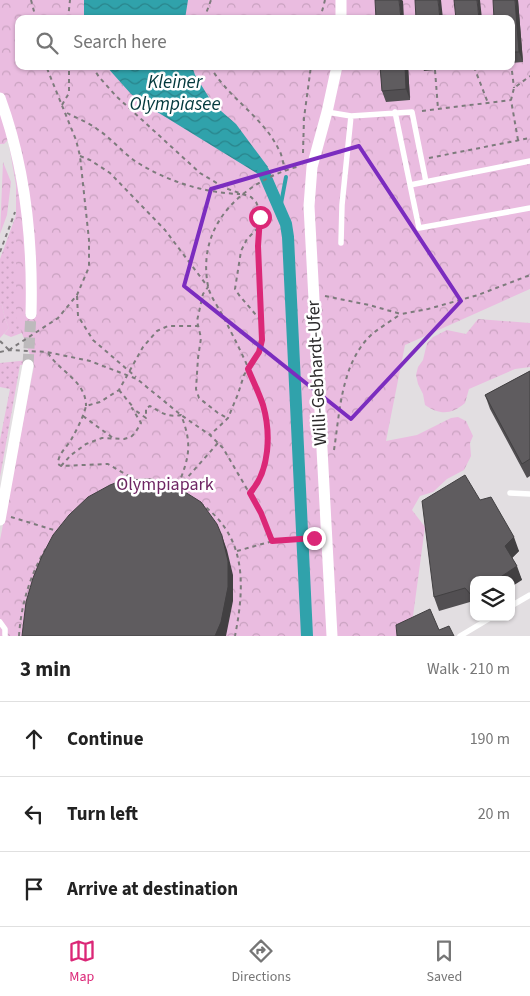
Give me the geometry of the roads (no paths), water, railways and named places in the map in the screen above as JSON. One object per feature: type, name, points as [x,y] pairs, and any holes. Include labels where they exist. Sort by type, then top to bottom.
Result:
[{"type":"street","points":[[340,0],[341,15]]},
{"type":"street","name":"Willi-Gebhardt-Ufer","points":[[332,636],[309,206],[312,167],[328,112],[336,70]]},
{"type":"street","points":[[0,98],[15,147],[29,229],[31,314]]},
{"type":"street","points":[[1,517],[28,365]]},
{"type":"lane","points":[[328,112],[351,116],[412,112],[426,182]]},
{"type":"lane","points":[[395,112],[419,228],[530,208]]},
{"type":"lane","points":[[341,243],[342,205],[351,116]]},
{"type":"lane","points":[[410,185],[530,161]]},
{"type":"lane","points":[[510,493],[530,494]]},
{"type":"lane","points":[[515,604],[530,595]]},
{"type":"lane","points":[[460,636],[485,621]]},
{"type":"lane","points":[[0,622],[5,629],[5,636]]},
{"type":"water","name":"Kleiner Olympiasee","points":[[84,0],[188,0],[186,15],[84,15]]},
{"type":"water","name":"Kleiner Olympiasee","points":[[110,70],[193,70],[213,104],[236,124],[268,167],[258,174],[131,94]]},
{"type":"waterway","points":[[263,171],[286,224],[288,237],[307,636]]},
{"type":"waterway","points":[[280,209],[286,177]]},
{"type":"tunnel","points":[[28,365],[31,314]]},
{"type":"park label","name":"Olympiapark","points":[[165,484]]}]
